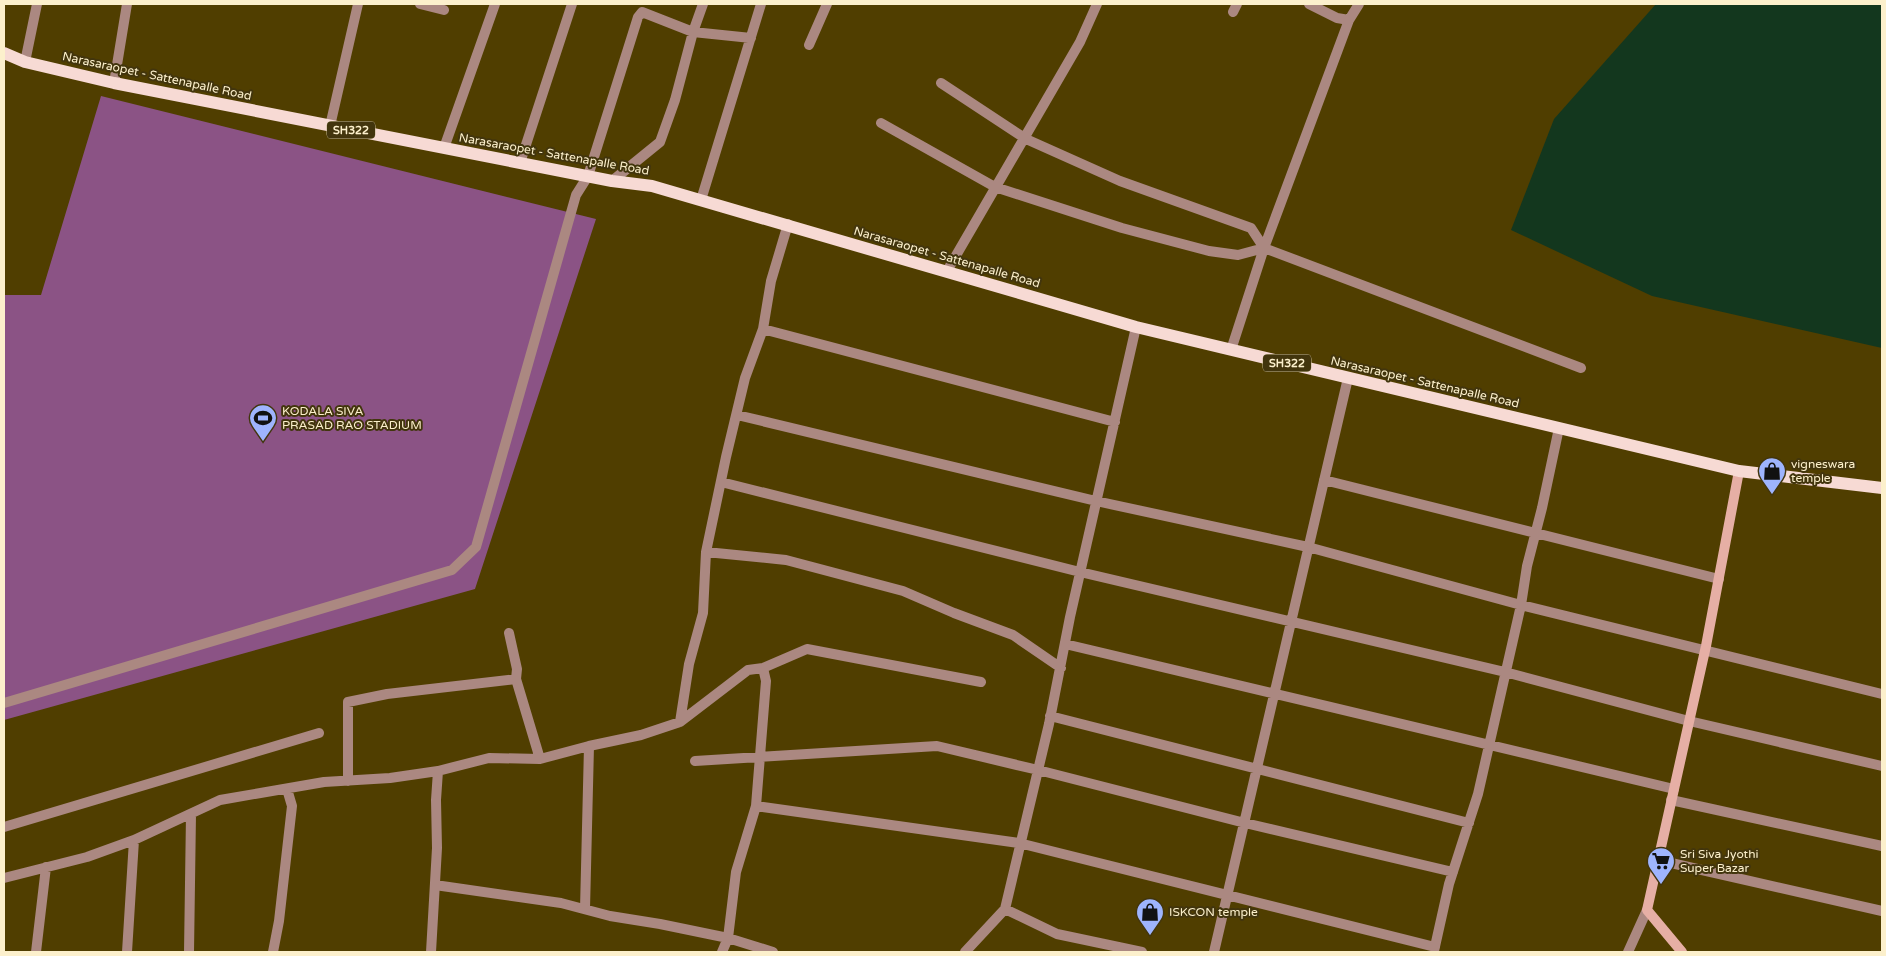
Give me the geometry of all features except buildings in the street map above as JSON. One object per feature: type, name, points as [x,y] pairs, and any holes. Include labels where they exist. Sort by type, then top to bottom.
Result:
[{"type":"main road","name":"Narasaraopet - Sattenapalle Road","points":[[4,53],[25,62],[114,83],[612,181],[652,186],[788,224],[1136,327],[1738,471],[1882,488]]},
{"type":"street","points":[[25,62],[36,4]]},
{"type":"street","points":[[114,83],[127,4]]},
{"type":"street","points":[[330,126],[358,4]]},
{"type":"street","points":[[420,4],[444,10]]},
{"type":"street","points":[[444,148],[494,4]]},
{"type":"street","points":[[520,163],[572,4]]},
{"type":"street","points":[[612,181],[660,142],[675,100],[693,32],[703,4]]},
{"type":"street","points":[[701,200],[762,4]]},
{"type":"street","points":[[809,45],[827,4]]},
{"type":"street","points":[[947,272],[995,187],[1026,139],[1080,42],[1097,4]]},
{"type":"street","points":[[1309,4],[1337,18],[1349,20]]},
{"type":"street","points":[[1231,350],[1264,248],[1349,20],[1359,4]]},
{"type":"street","points":[[4,703],[452,570],[476,547],[576,195],[588,176],[638,17],[642,12],[693,32],[751,38]]},
{"type":"street","points":[[941,82],[1026,139],[1120,181],[1251,228],[1264,248]]},
{"type":"street","points":[[881,123],[995,187],[1122,228],[1209,251],[1238,255],[1264,248],[1581,368]]},
{"type":"street","points":[[680,722],[689,664],[703,613],[706,552],[721,482],[745,378],[763,329],[771,281],[788,224]]},
{"type":"street","points":[[965,952],[1005,909],[1019,842],[1038,770],[1061,668],[1080,572],[1136,327]]},
{"type":"street","points":[[763,329],[1115,422]]},
{"type":"street","points":[[1214,952],[1348,378]]},
{"type":"street","points":[[738,415],[1096,500],[1308,546],[1520,605],[1882,694]]},
{"type":"street","points":[[756,806],[1019,842],[1435,950],[1453,872],[1478,794],[1559,428]]},
{"type":"street","points":[[1628,952],[1647,910],[1705,650],[1738,471]]},
{"type":"street","points":[[1324,480],[1719,579]]},
{"type":"street","points":[[721,482],[1080,572],[1504,672],[1689,721],[1882,766]]},
{"type":"street","points":[[706,552],[786,560],[903,591],[1013,635],[1061,668]]},
{"type":"street","points":[[509,633],[517,669],[516,680],[540,759]]},
{"type":"street","points":[[1065,644],[1274,695],[1489,743],[1674,789]]},
{"type":"street","points":[[4,878],[87,857],[134,840],[220,800],[324,782],[390,778],[438,771],[489,758],[540,759],[589,746],[641,736],[680,722],[748,670],[763,668],[807,649],[981,682]]},
{"type":"street","points":[[722,952],[728,938],[736,872],[756,806],[766,681],[763,668]]},
{"type":"street","points":[[348,780],[348,702],[387,694],[516,680]]},
{"type":"street","points":[[1050,716],[1469,823]]},
{"type":"street","points":[[4,827],[319,733]]},
{"type":"street","points":[[585,909],[589,746]]},
{"type":"street","points":[[695,761],[937,746],[1244,823],[1453,872]]},
{"type":"street","points":[[431,952],[438,771]]},
{"type":"street","points":[[273,952],[292,806],[286,789]]},
{"type":"street","points":[[1671,800],[1882,846]]},
{"type":"street","points":[[189,952],[191,814]]},
{"type":"street","points":[[127,952],[134,840]]},
{"type":"street","points":[[1658,860],[1882,911]]},
{"type":"street","points":[[36,952],[46,867]]},
{"type":"street","points":[[435,885],[561,902],[610,916],[728,938],[773,952]]},
{"type":"street","points":[[1005,909],[1057,934],[1100,947],[1142,952]]},
{"type":"street","points":[[1647,910],[1682,952]]},
{"type":"shaded area","points":[[1656,4],[1882,4],[1882,348],[1652,296],[1511,230],[1554,119]]},
{"type":"shaded area","name":"KODALA SIVA PRASAD RAO STADIUM","points":[[101,96],[596,219],[475,589],[4,720],[4,295],[41,295]]},
{"type":"place","name":"KODALA SIVA PRASAD RAO STADIUM","points":[[263,442]]},
{"type":"place","name":"vigneswara temple","points":[[1772,495]]},
{"type":"place","name":"Sri Siva Jyothi Super Bazar","points":[[1661,885]]},
{"type":"place","name":"ISKCON temple","points":[[1150,936]]}]
